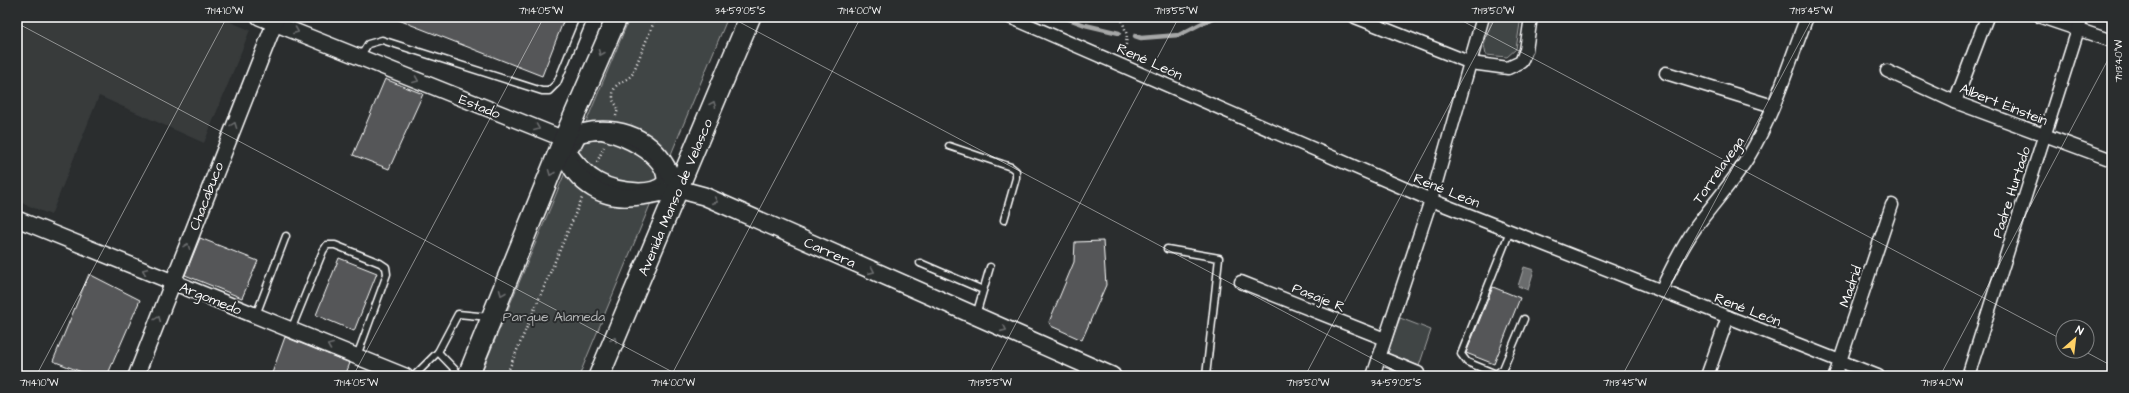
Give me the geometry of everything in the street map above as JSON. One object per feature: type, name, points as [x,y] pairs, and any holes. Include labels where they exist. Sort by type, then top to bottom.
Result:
[{"type":"main road","points":[[468,376],[570,143],[586,131],[612,130],[634,137],[644,143],[659,156],[678,189],[628,198],[606,194],[588,185],[574,173],[566,156],[570,143],[617,17]]},
{"type":"main road","name":"Avenida Manso de Velasco","points":[[599,376],[750,17]]},
{"type":"main road","name":"Carrera","points":[[678,189],[704,196],[1112,376]]},
{"type":"street","name":"Estado","points":[[259,17],[276,20],[360,58],[570,143]]},
{"type":"street","name":"René León","points":[[1010,17],[1431,200],[1878,376]]},
{"type":"street","points":[[1355,17],[1471,63],[1508,68],[1521,62],[1526,50],[1531,17]]},
{"type":"street","points":[[1373,376],[1431,200],[1483,17]]},
{"type":"street","name":"Torrelavega","points":[[1661,290],[1672,267],[1695,228],[1751,154],[1773,106],[1807,17]]},
{"type":"street","points":[[1955,102],[1988,17]]},
{"type":"street","points":[[2041,17],[2112,41]]},
{"type":"street","name":"Padre Hurtado","points":[[1968,376],[2082,17]]},
{"type":"street","name":"Chacabuco","points":[[136,376],[276,20]]},
{"type":"street","name":"Albert Einstein","points":[[1887,71],[1955,102],[2112,160]]},
{"type":"street","points":[[1666,73],[1773,106]]},
{"type":"street","points":[[600,134],[627,142],[642,152],[656,165],[662,177],[662,181],[659,185],[646,188],[625,188],[608,183],[596,178],[583,167],[570,149],[570,143],[581,136],[600,134]]},
{"type":"street","name":"Madrid","points":[[1835,376],[1892,205]]},
{"type":"street","name":"Argomedo","points":[[17,219],[406,376]]},
{"type":"street","name":"Pasaje R","points":[[1241,282],[1385,339]]},
{"type":"street","points":[[1707,376],[1728,317]]},
{"type":"street","points":[[1379,357],[1418,373]]},
{"type":"lane","points":[[360,58],[368,44],[382,40],[542,91],[549,91],[557,83],[584,17]]},
{"type":"lane","points":[[949,146],[1011,167],[1016,171],[1016,178],[1004,220]]},
{"type":"lane","points":[[1510,231],[1461,354],[1467,362],[1496,374],[1503,369],[1524,319]]},
{"type":"lane","points":[[255,315],[286,236]]},
{"type":"lane","points":[[291,330],[323,251],[327,246],[335,245],[380,263],[386,267],[387,274],[357,356]]},
{"type":"lane","points":[[1167,248],[1219,258],[1206,376]]},
{"type":"lane","points":[[920,263],[983,290]]},
{"type":"lane","points":[[976,316],[990,267]]},
{"type":"lane","points":[[414,376],[438,352],[458,314],[493,317]]},
{"type":"lane","points":[[438,352],[461,376]]},
{"type":"path","points":[[1121,17],[1127,36],[1124,66]]},
{"type":"shaded area","points":[[17,17],[218,17],[250,30],[204,143],[99,96],[51,215],[17,201]]},
{"type":"shaded area","points":[[1524,267],[1534,270],[1528,290],[1518,286]]},
{"type":"green space","name":"Parque Alameda","points":[[630,17],[728,17],[579,376],[480,376]]},
{"type":"green space","points":[[1493,17],[1521,17],[1516,49],[1507,57],[1486,55],[1484,45]]},
{"type":"green space","points":[[1400,318],[1431,330],[1419,366],[1387,353]]},
{"type":"building","points":[[391,17],[565,17],[542,76]]},
{"type":"building","points":[[385,79],[423,94],[389,169],[353,155]]},
{"type":"building","points":[[200,238],[258,261],[242,298],[185,275]]},
{"type":"building","points":[[1103,241],[1106,285],[1082,340],[1051,326],[1049,322],[1074,262],[1075,242]]},
{"type":"building","points":[[339,258],[377,273],[354,331],[316,315]]},
{"type":"building","points":[[89,274],[140,300],[107,376],[92,376],[53,361]]},
{"type":"building","points":[[1493,287],[1520,298],[1494,364],[1466,353]]},
{"type":"building","points":[[285,337],[350,363],[345,376],[271,376]]},
{"type":"waterway","points":[[1063,17],[1085,25],[1119,33]]},
{"type":"waterway","points":[[1135,36],[1141,38],[1179,35],[1214,17]]}]
